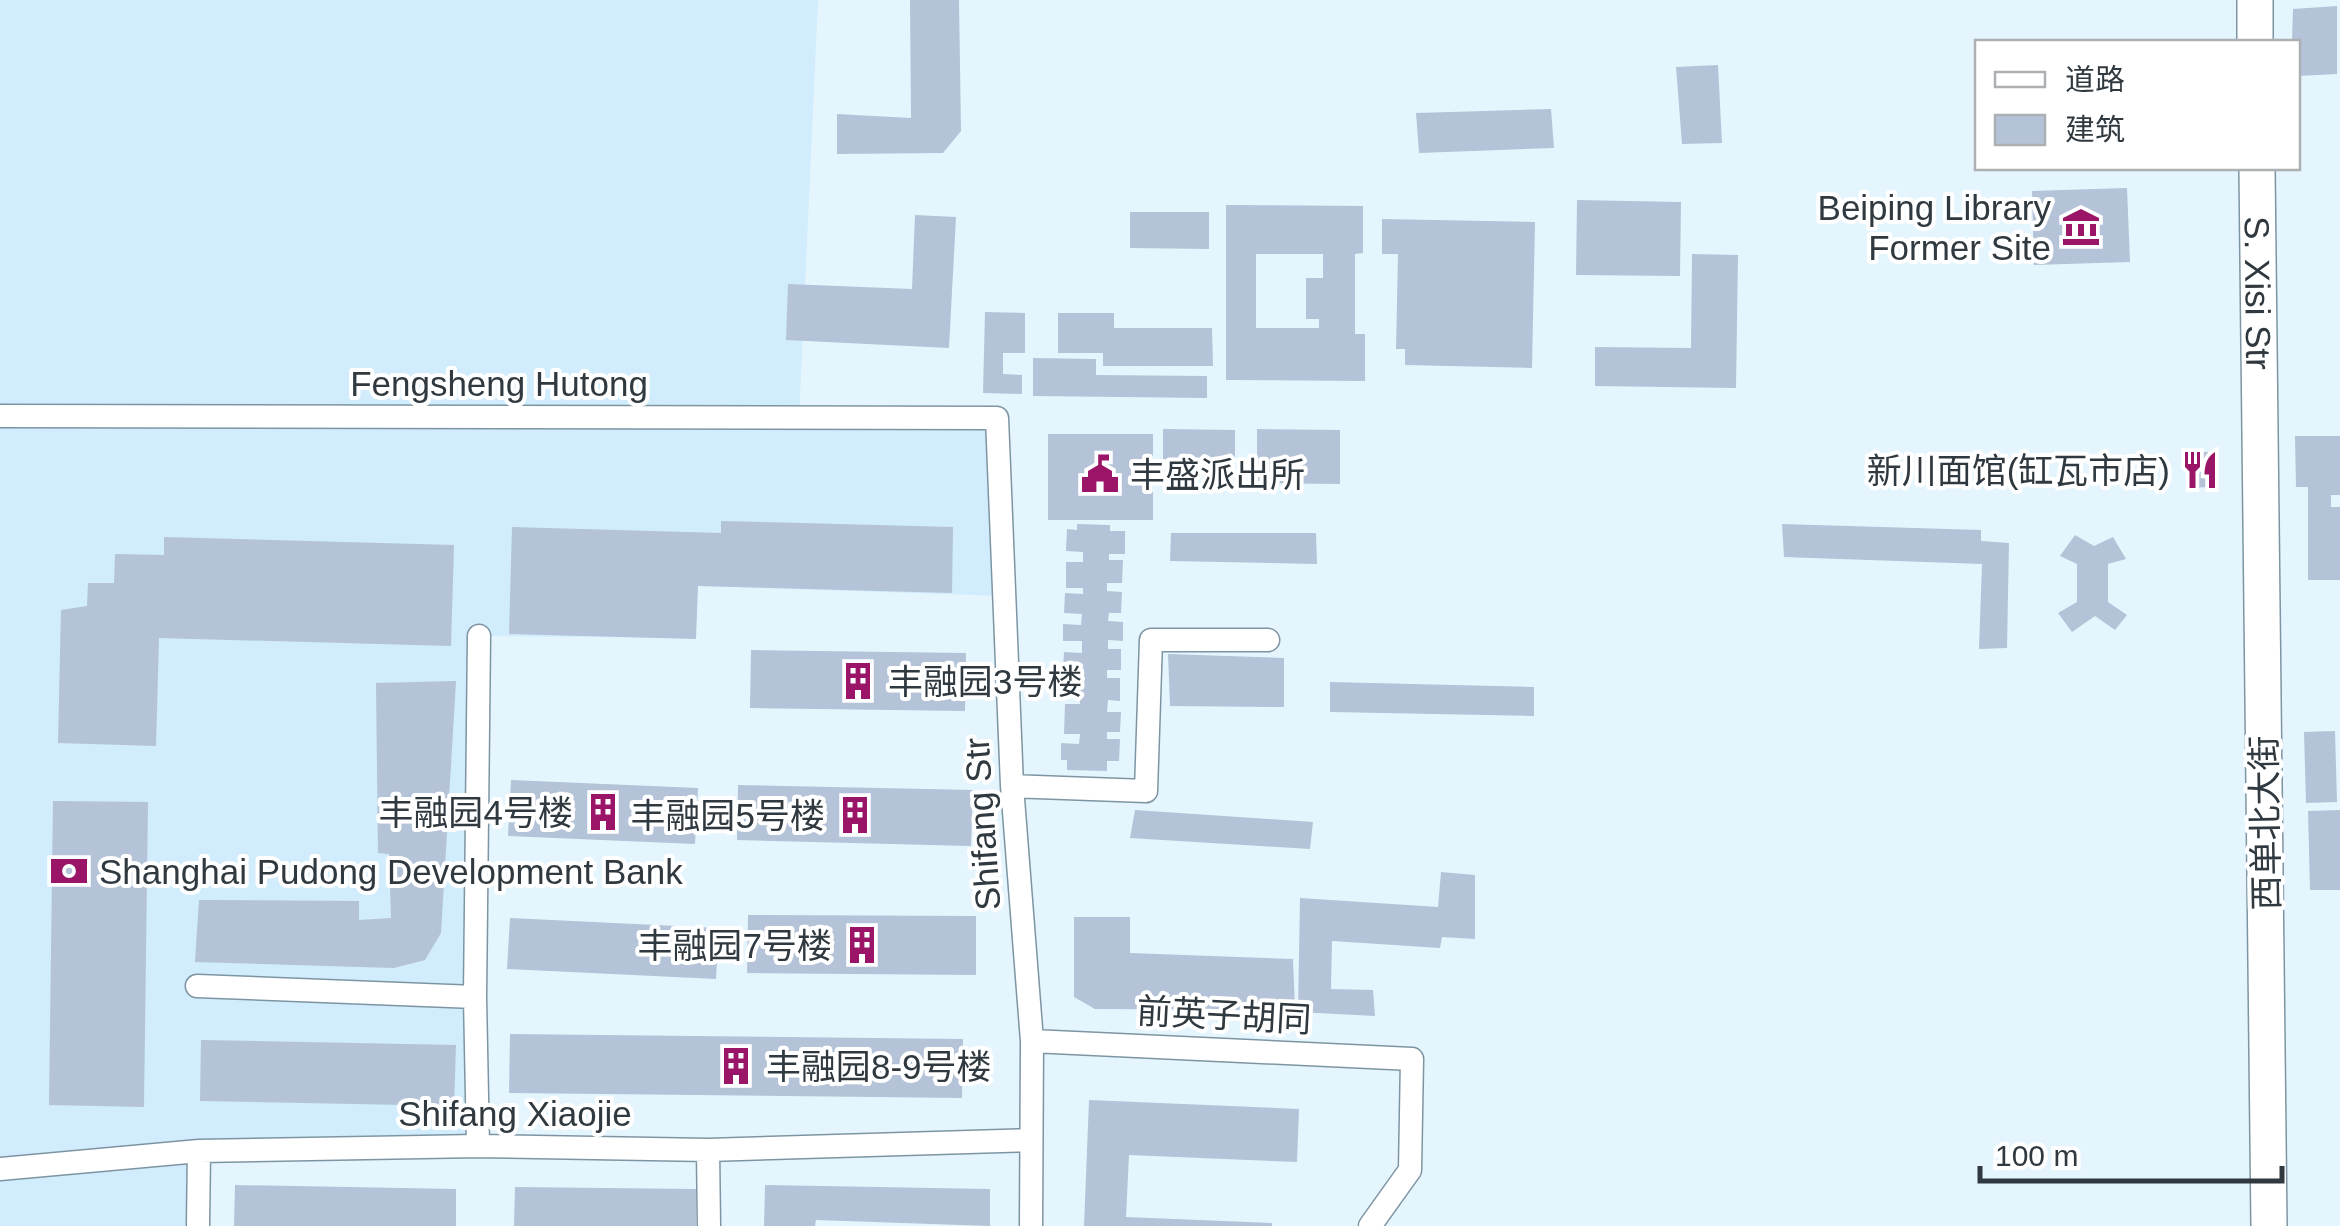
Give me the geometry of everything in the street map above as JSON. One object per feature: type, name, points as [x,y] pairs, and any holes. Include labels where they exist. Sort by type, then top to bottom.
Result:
[{"type":"main road","points":[[2255,0],[2256,40]]},
{"type":"main road","name":"S. Xisi Str","points":[[2257,170],[2260,421]]},
{"type":"main road","name":"西单北大街","points":[[2260,421],[2270,1226]]},
{"type":"street","name":"Fengsheng Hutong","points":[[0,416],[997,418]]},
{"type":"street","name":"Shifang Str","points":[[997,418],[1012,786],[1032,1042],[1030,1226]]},
{"type":"street","points":[[478,636],[478,1146]]},
{"type":"street","points":[[1012,786],[1146,791],[1151,640],[1268,640]]},
{"type":"street","points":[[197,986],[475,997]]},
{"type":"street","name":"前英子胡同","points":[[1032,1042],[1412,1059],[1410,1170],[1370,1226]]},
{"type":"street","name":"Shifang Xiaojie","points":[[0,1169],[199,1151],[478,1146],[708,1150],[1031,1140]]},
{"type":"street","points":[[708,1150],[709,1226]]},
{"type":"street","points":[[198,1226],[199,1151]]},
{"type":"shaded area","points":[[0,0],[818,0],[799,418],[997,418],[1005,596],[698,586],[693,638],[479,636],[478,1146],[200,1151],[198,1226],[0,1226]]},
{"type":"building","points":[[910,0],[959,0],[961,131],[943,153],[837,154],[837,114],[911,118]]},
{"type":"building","points":[[2337,6],[2337,74],[2300,76],[2300,40],[2292,40],[2293,9]]},
{"type":"building","points":[[1718,65],[1722,143],[1682,144],[1676,67]]},
{"type":"building","points":[[1551,109],[1554,148],[1419,153],[1416,113]]},
{"type":"building","name":"Beiping Library Former Site","points":[[2127,188],[2130,262],[2034,265],[2032,191]]},
{"type":"building","points":[[1577,200],[1681,202],[1680,276],[1576,275]]},
{"type":"building","points":[[1226,205],[1363,206],[1363,253],[1355,254],[1355,334],[1365,334],[1365,381],[1226,380]],"holes":[[[1256,254],[1323,254],[1323,278],[1306,278],[1306,319],[1319,319],[1319,328],[1256,328]]]},
{"type":"building","points":[[1130,212],[1209,212],[1209,249],[1130,248]]},
{"type":"building","points":[[915,215],[956,217],[949,348],[786,340],[788,284],[912,289]]},
{"type":"building","points":[[1382,219],[1535,222],[1532,368],[1405,365],[1405,349],[1396,349],[1398,254],[1382,254]]},
{"type":"building","points":[[1692,254],[1738,255],[1736,388],[1595,386],[1595,347],[1691,348]]},
{"type":"building","points":[[985,312],[1025,313],[1025,353],[1003,353],[1003,374],[1022,375],[1022,394],[983,393]]},
{"type":"building","points":[[1058,313],[1114,313],[1114,328],[1212,328],[1213,366],[1103,366],[1103,353],[1058,353]]},
{"type":"building","points":[[1033,358],[1096,359],[1096,375],[1207,376],[1207,398],[1033,396]]},
{"type":"building","points":[[1163,429],[1235,430],[1235,459],[1163,459]]},
{"type":"building","points":[[1257,429],[1340,430],[1340,484],[1257,483]]},
{"type":"building","points":[[1048,434],[1153,434],[1153,520],[1048,520]]},
{"type":"building","points":[[2295,436],[2340,436],[2340,495],[2331,495],[2331,507],[2340,507],[2340,580],[2308,580],[2308,487],[2296,487]]},
{"type":"building","name":"新川面馆(缸瓦市店)","points":[[2190,452],[2208,452],[2209,487],[2191,488]]},
{"type":"building","points":[[721,521],[953,527],[952,593],[698,586],[696,639],[509,634],[512,527],[721,533]]},
{"type":"building","points":[[1077,524],[1110,525],[1110,531],[1125,531],[1125,554],[1109,554],[1109,560],[1123,560],[1122,583],[1107,583],[1107,591],[1122,592],[1121,613],[1109,613],[1108,621],[1123,622],[1123,641],[1108,640],[1108,649],[1121,649],[1121,670],[1107,670],[1107,678],[1120,678],[1120,701],[1108,700],[1107,712],[1121,712],[1120,732],[1107,732],[1107,739],[1120,739],[1119,761],[1107,761],[1107,771],[1067,770],[1067,760],[1061,760],[1061,743],[1079,744],[1080,734],[1064,734],[1065,704],[1080,704],[1080,697],[1063,697],[1063,681],[1081,681],[1081,670],[1063,670],[1064,652],[1082,653],[1082,641],[1063,641],[1063,624],[1081,625],[1082,614],[1064,613],[1065,593],[1083,594],[1083,588],[1066,588],[1066,562],[1083,562],[1083,552],[1066,551],[1067,529],[1077,530]]},
{"type":"building","points":[[1782,524],[1981,530],[1981,541],[2009,543],[2007,648],[1979,649],[1982,564],[1784,557]]},
{"type":"building","points":[[1171,533],[1316,533],[1317,564],[1170,561]]},
{"type":"building","points":[[2075,535],[2094,546],[2113,537],[2126,559],[2108,564],[2108,602],[2127,615],[2115,630],[2095,616],[2072,632],[2058,613],[2077,602],[2077,564],[2060,556]]},
{"type":"building","points":[[164,537],[454,545],[451,646],[159,638],[156,746],[58,743],[61,610],[87,606],[88,583],[114,583],[115,554],[164,555]]},
{"type":"building","name":"丰融园3号楼","points":[[751,650],[966,653],[965,711],[750,708]]},
{"type":"building","points":[[1168,654],[1284,658],[1284,707],[1170,706]]},
{"type":"building","points":[[456,681],[441,933],[425,960],[394,968],[195,962],[199,900],[359,901],[359,920],[391,918],[389,854],[378,853],[376,683]]},
{"type":"building","points":[[1330,682],[1534,687],[1534,716],[1330,712]]},
{"type":"building","points":[[2335,731],[2337,802],[2306,803],[2304,732]]},
{"type":"building","name":"丰融园4号楼","points":[[511,780],[698,788],[695,844],[508,836]]},
{"type":"building","name":"丰融园5号楼","points":[[738,785],[973,790],[971,846],[737,840]]},
{"type":"building","points":[[53,801],[148,802],[144,1107],[49,1105]]},
{"type":"building","points":[[1135,810],[1313,822],[1310,849],[1130,838]]},
{"type":"building","points":[[2340,810],[2340,890],[2310,890],[2308,811]]},
{"type":"building","points":[[1441,872],[1475,875],[1475,939],[1442,937],[1440,948],[1332,941],[1331,989],[1373,990],[1375,1016],[1298,1012],[1300,898],[1438,907]]},
{"type":"building","name":"丰融园7号楼","points":[[748,915],[976,916],[976,975],[747,973]]},
{"type":"building","points":[[1074,917],[1130,917],[1130,953],[1293,959],[1295,1010],[1095,1009],[1074,997]]},
{"type":"building","points":[[510,918],[719,928],[716,979],[507,969]]},
{"type":"building","name":"丰融园8-9号楼","points":[[510,1034],[963,1039],[962,1098],[509,1093]]},
{"type":"building","points":[[201,1040],[456,1045],[454,1106],[200,1101]]},
{"type":"building","points":[[1089,1100],[1299,1109],[1297,1162],[1129,1155],[1126,1217],[1272,1226],[1084,1226]]},
{"type":"building","points":[[235,1185],[456,1189],[456,1226],[234,1226]]},
{"type":"building","points":[[765,1185],[990,1189],[990,1226],[816,1220],[815,1226],[764,1226]]},
{"type":"building","points":[[515,1187],[696,1189],[696,1226],[514,1226]]},
{"type":"place","name":"Beiping Library Former Site","points":[[2081,227]]},
{"type":"place","name":"新川面馆(缸瓦市店)","points":[[2200,470]]},
{"type":"place","name":"丰盛派出所","points":[[1100,474]]},
{"type":"place","name":"丰融园3号楼","points":[[858,681]]},
{"type":"place","name":"丰融园4号楼","points":[[603,812]]},
{"type":"place","name":"丰融园5号楼","points":[[855,815]]},
{"type":"place","name":"Shanghai Pudong Development Bank","points":[[69,871]]},
{"type":"place","name":"丰融园7号楼","points":[[862,945]]},
{"type":"place","name":"丰融园8-9号楼","points":[[736,1066]]}]
